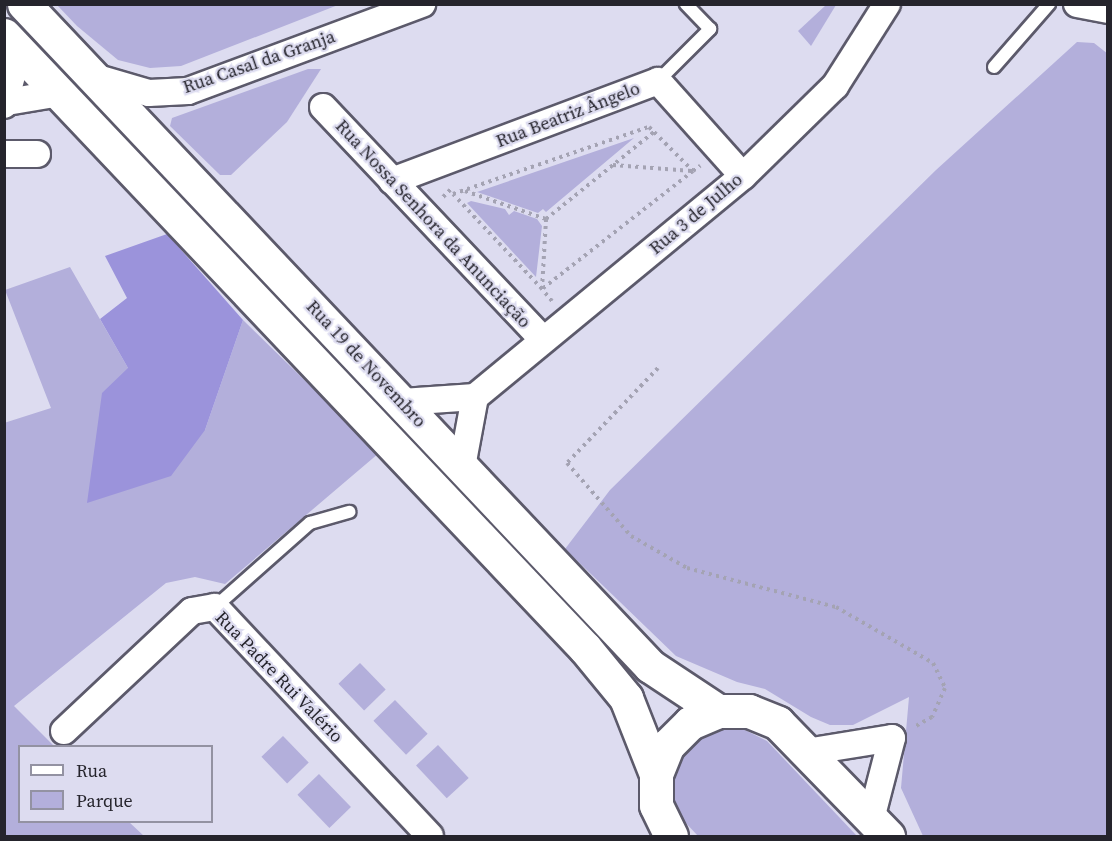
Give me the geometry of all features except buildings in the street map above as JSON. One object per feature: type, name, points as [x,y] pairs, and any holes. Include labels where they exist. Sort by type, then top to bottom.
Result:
[{"type":"street","name":"Rua 19 de Novembro","points":[[24,4],[650,666],[718,711]]},
{"type":"street","name":"Rua Casal da Granja","points":[[94,77],[149,93],[188,91],[422,4]]},
{"type":"street","name":"Rua 3 de Julho","points":[[475,397],[742,176],[835,86],[887,4]]},
{"type":"street","points":[[1077,4],[1106,12]]},
{"type":"street","name":"Rua 19 de Novembro","points":[[12,43],[585,648],[627,698],[656,774],[656,805],[671,837]]},
{"type":"street","points":[[12,43],[6,104],[60,93]]},
{"type":"street","name":"Rua Beatriz Ângelo","points":[[392,181],[658,81],[742,176]]},
{"type":"street","name":"Rua Nossa Senhora da Anunciação","points":[[323,107],[543,340]]},
{"type":"street","points":[[4,154],[37,154]]},
{"type":"street","points":[[402,402],[475,397],[462,467]]},
{"type":"street","name":"Rua Padre Rui Valério","points":[[64,731],[192,611],[215,607],[430,837]]},
{"type":"street","name":"Rua 19 de Novembro","points":[[656,774],[668,745],[690,723],[718,711],[749,711],[778,723],[880,828]]},
{"type":"street","name":"Rua 19 de Novembro","points":[[880,828],[892,738]]},
{"type":"street","points":[[806,752],[892,738]]},
{"type":"lane","points":[[658,81],[710,29],[686,4]]},
{"type":"lane","points":[[994,67],[1049,4]]},
{"type":"lane","points":[[215,607],[310,523],[349,512]]},
{"type":"path","points":[[542,289],[453,194],[649,127],[693,171]]},
{"type":"path","points":[[542,289],[546,219],[654,132]]},
{"type":"path","points":[[542,289],[719,150]]},
{"type":"path","points":[[612,165],[693,171]]},
{"type":"path","points":[[465,190],[546,219]]},
{"type":"path","points":[[658,368],[567,463],[631,536],[687,568],[836,607],[933,663],[945,688],[932,717],[892,738]]},
{"type":"green space","points":[[57,5],[338,5],[181,66],[150,68],[118,60],[77,26]]},
{"type":"green space","points":[[826,5],[836,5],[811,46],[798,31]]},
{"type":"green space","points":[[1077,42],[1094,43],[1108,54],[1107,836],[923,836],[901,788],[909,697],[853,725],[830,725],[811,717],[765,689],[737,682],[676,656],[565,549],[610,490],[936,170]]},
{"type":"green space","points":[[308,69],[321,69],[287,122],[231,175],[220,175],[170,126],[172,118]]},
{"type":"green space","points":[[634,138],[546,212],[543,209],[538,213],[477,192]]},
{"type":"green space","points":[[471,201],[505,209],[509,215],[514,211],[537,219],[542,226],[536,277],[467,203]]},
{"type":"green space","points":[[70,267],[128,368],[205,430],[243,320],[379,453],[225,584],[195,577],[166,583],[14,706],[53,745],[18,745],[18,823],[130,823],[144,836],[5,836],[4,423],[51,408],[5,290]]},
{"type":"green space","points":[[360,663],[386,690],[364,710],[338,684]]},
{"type":"green space","points":[[395,700],[428,734],[406,755],[373,721]]},
{"type":"green space","points":[[730,728],[743,729],[767,741],[857,836],[698,836],[683,820],[676,808],[672,793],[676,765],[693,741],[704,734]]},
{"type":"green space","points":[[283,736],[309,763],[287,783],[261,757]]},
{"type":"green space","points":[[438,745],[469,778],[447,798],[416,765]]},
{"type":"green space","points":[[319,774],[351,807],[329,828],[297,795]]},
{"type":"shaded area","points":[[167,234],[243,320],[205,430],[171,476],[87,503],[102,393],[128,368],[100,319],[127,298],[105,256]]}]
